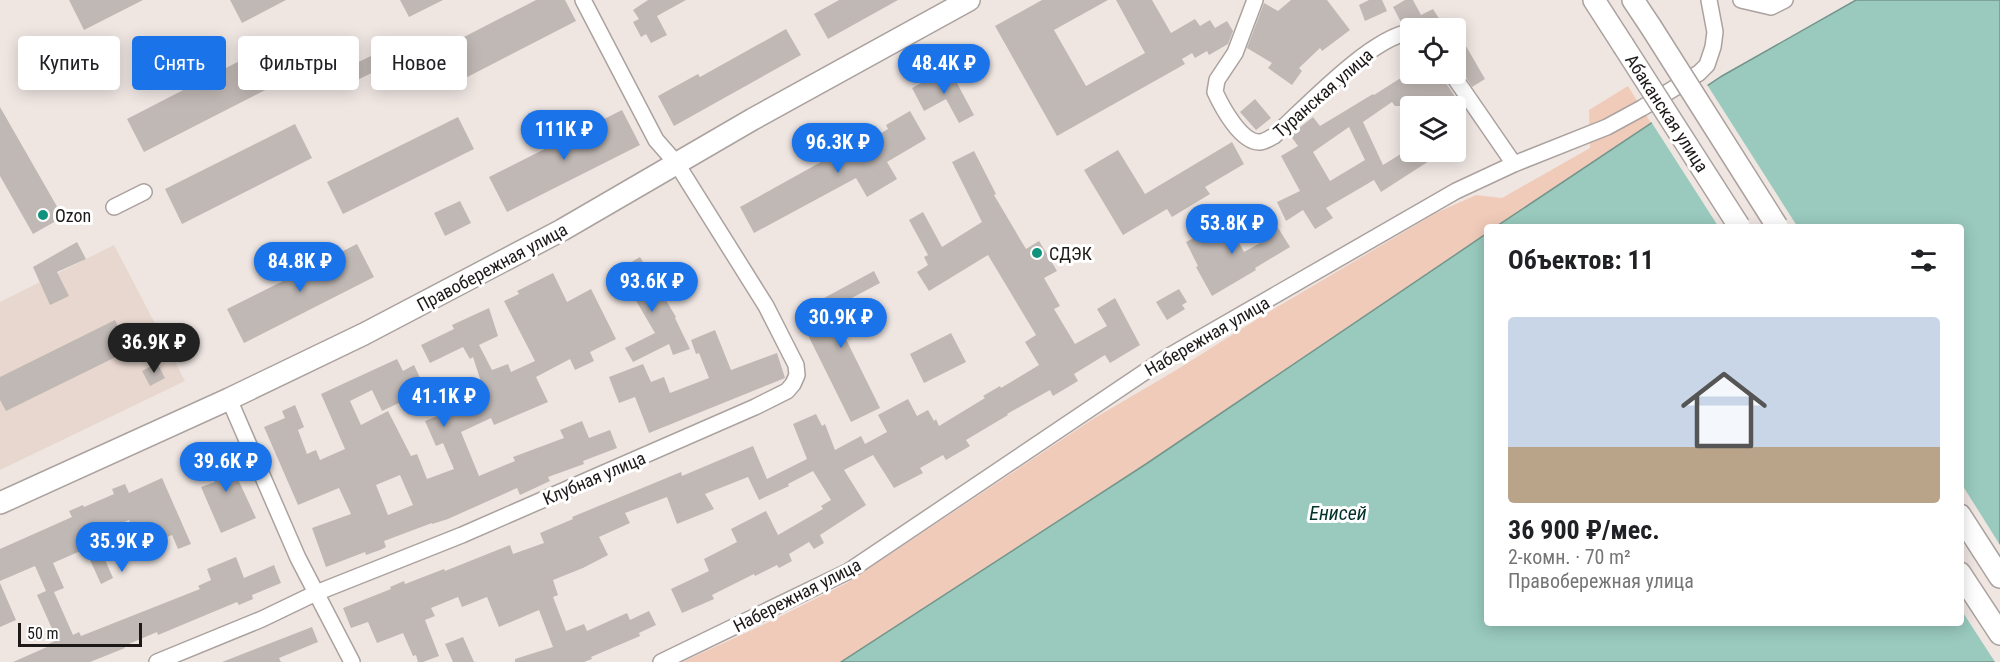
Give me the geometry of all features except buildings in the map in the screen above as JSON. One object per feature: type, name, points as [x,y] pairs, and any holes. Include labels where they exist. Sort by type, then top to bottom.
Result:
[{"type":"street","points":[[583,0],[656,140],[677,164]]},
{"type":"street","name":"Правобережная улица","points":[[0,503],[229,399],[364,334],[562,230],[753,119],[969,0]]},
{"type":"street","name":"Туранская улица","points":[[1255,0],[1235,53],[1217,80],[1215,92],[1231,119],[1250,140],[1261,142],[1274,136],[1350,66],[1384,41],[1400,33]]},
{"type":"street","name":"Абаканская улица","points":[[1594,0],[1738,224]]},
{"type":"street","name":"Абаканская улица","points":[[1633,0],[1776,224]]},
{"type":"street","name":"Набережная улица","points":[[661,662],[849,571],[1164,359],[1456,191],[1514,164],[1607,127],[1699,73],[1707,65],[1713,47],[1715,32],[1709,0]]},
{"type":"street","points":[[1741,0],[1771,6],[1785,0]]},
{"type":"street","points":[[1459,84],[1514,164]]},
{"type":"street","name":"Клубная улица","points":[[157,662],[262,619],[316,593],[462,535],[787,391],[797,375],[796,365],[766,306],[677,164]]},
{"type":"street","points":[[114,207],[144,192]]},
{"type":"street","points":[[229,399],[298,558],[352,662]]},
{"type":"street","points":[[1964,521],[2000,577]]},
{"type":"street","points":[[1964,579],[2000,634]]},
{"type":"shaded area","points":[[1628,86],[1651,123],[1500,224],[1484,224],[1484,235],[1146,464],[841,662],[682,662],[847,583],[1093,419],[1436,213],[1476,195],[1502,198],[1590,148],[1589,110]]},
{"type":"shaded area","points":[[114,245],[185,381],[0,470],[0,302]]},
{"type":"water","name":"Енисей","points":[[1856,0],[2000,0],[2000,662],[841,662],[1146,464],[1484,235],[1484,626],[1964,626],[1964,224],[1500,224],[1722,76]]},
{"type":"pier","points":[[1706,83],[1796,224],[1717,224],[1650,120]]},
{"type":"pier","points":[[1964,488],[2000,545],[2000,662],[1995,662],[1964,614]]},
{"type":"place","name":"Ozon","points":[[43,215]]},
{"type":"place","name":"СДЭК","points":[[1037,253]]}]
